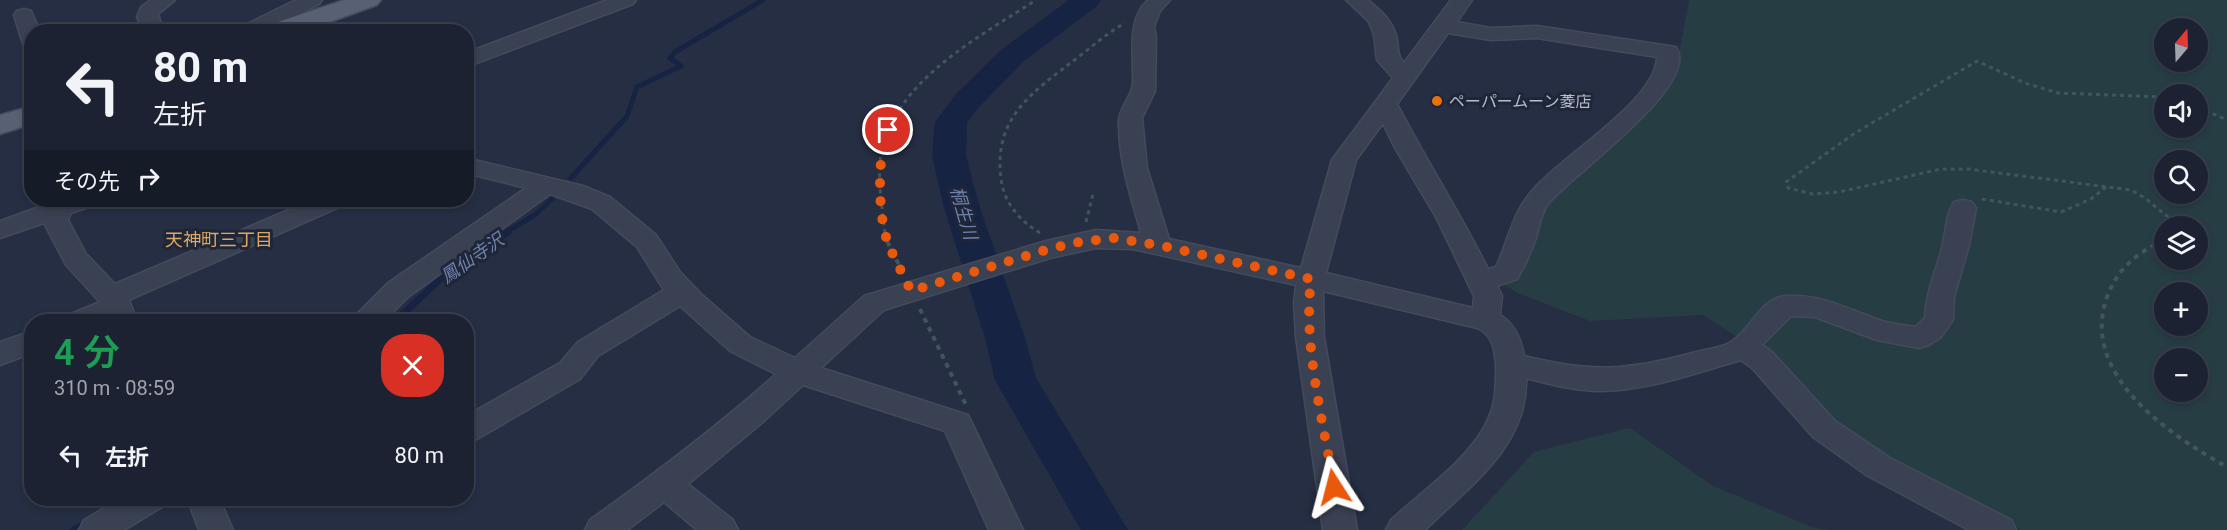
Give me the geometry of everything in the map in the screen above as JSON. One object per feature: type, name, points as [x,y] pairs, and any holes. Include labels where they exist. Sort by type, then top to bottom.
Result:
[{"type":"main road","points":[[298,24],[368,0]]},
{"type":"main road","points":[[0,125],[24,117]]},
{"type":"street","points":[[150,24],[147,17],[148,10],[165,0]]},
{"type":"street","points":[[265,24],[312,0]]},
{"type":"street","points":[[474,58],[626,0]]},
{"type":"street","points":[[1158,245],[1135,168],[1130,118],[1144,91],[1146,27],[1151,8],[1160,0]]},
{"type":"street","points":[[1356,0],[1378,19],[1385,35],[1388,60],[1406,78]]},
{"type":"street","points":[[1340,530],[1310,337],[1308,303],[1311,279],[1344,160],[1462,0]]},
{"type":"street","points":[[24,15],[27,24]]},
{"type":"street","points":[[1443,26],[1491,34],[1537,32],[1668,52],[1667,72],[1658,85],[1615,130],[1577,160],[1539,197],[1530,210],[1521,241],[1507,273],[1480,281]]},
{"type":"street","points":[[1386,104],[1407,148],[1449,218],[1488,296],[1484,320]]},
{"type":"street","points":[[474,167],[574,192],[601,203],[647,241],[670,279],[740,344],[800,373],[957,423],[1006,530]]},
{"type":"street","points":[[374,314],[398,290],[546,185]]},
{"type":"street","points":[[0,230],[57,207]]},
{"type":"street","points":[[65,207],[55,220],[75,259],[117,308]]},
{"type":"street","points":[[100,314],[117,308],[319,207]]},
{"type":"street","points":[[1741,350],[1768,320],[1785,306],[1818,307],[1877,330],[1919,338],[1931,330],[1939,320],[1940,297],[1956,245],[1963,208]]},
{"type":"street","points":[[602,530],[665,484],[800,373],[874,303],[1048,242],[1073,243],[1113,238],[1158,245],[1484,320],[1494,324],[1507,337],[1510,364],[1506,417],[1494,442],[1464,475],[1426,505],[1403,530]]},
{"type":"street","points":[[474,426],[570,371],[588,349],[682,292]]},
{"type":"street","points":[[0,354],[24,344]]},
{"type":"street","points":[[1510,364],[1579,379],[1621,378],[1658,372],[1741,350],[1752,353],[1762,360],[1824,429],[1879,467],[1999,530]]},
{"type":"street","points":[[665,484],[721,530]]},
{"type":"street","points":[[96,530],[136,506]]},
{"type":"street","points":[[206,506],[216,530]]},
{"type":"path","points":[[971,416],[913,290],[886,239],[879,182],[883,143],[894,117],[922,81],[961,50],[1036,0]]},
{"type":"path","points":[[1048,242],[1023,222],[1004,195],[1000,179],[999,150],[1008,122],[1025,98],[1123,24],[1146,27]]},
{"type":"path","points":[[2154,95],[2058,93],[2035,88],[1986,63],[1977,61],[1848,135],[1817,156],[1786,182],[1788,188],[1813,194],[1875,185],[1941,169],[1968,169],[2131,190],[2167,216]]},
{"type":"path","points":[[2208,111],[2227,120]]},
{"type":"path","points":[[1963,208],[1963,200],[1974,198],[2061,212],[2091,200],[2106,186]]},
{"type":"path","points":[[1083,228],[1093,194]]},
{"type":"path","points":[[2154,244],[2130,259],[2110,288],[2100,319],[2103,342],[2110,362],[2133,395],[2163,427],[2227,467]]},
{"type":"shaded area","points":[[1689,0],[2227,0],[2227,530],[2020,530],[2007,520],[1841,447],[1783,367],[1703,315],[1590,321],[1516,292],[1505,285],[1521,261],[1537,210],[1678,59]]},
{"type":"shaded area","points":[[1630,428],[1713,486],[1812,527],[1828,530],[1462,530],[1534,452]]},
{"type":"waterway","name":"鳳仙寺沢","points":[[571,178],[627,116],[637,87],[681,66],[670,58],[675,52],[763,0]]},
{"type":"waterway","name":"桐生川","points":[[1087,0],[1013,55],[967,101],[951,122],[949,156],[962,208],[1005,338],[1016,380],[1105,530]]},
{"type":"waterway","name":"鳳仙寺沢","points":[[505,233],[536,214],[552,199]]},
{"type":"waterway","name":"鳳仙寺沢","points":[[403,314],[446,274],[508,232]]},
{"type":"waterway","name":"鳳仙寺沢","points":[[74,530],[88,522]]},
{"type":"place","name":"ペーパームーン菱店","points":[[1437,101]]},
{"type":"district","name":"天神町三丁目","points":[[219,239]]},
{"type":"route","points":[[888,130],[883,143],[879,182],[886,239],[911,291],[1046,250],[1073,243],[1113,238],[1158,245],[1311,279],[1308,303],[1310,337],[1334,487]]}]
